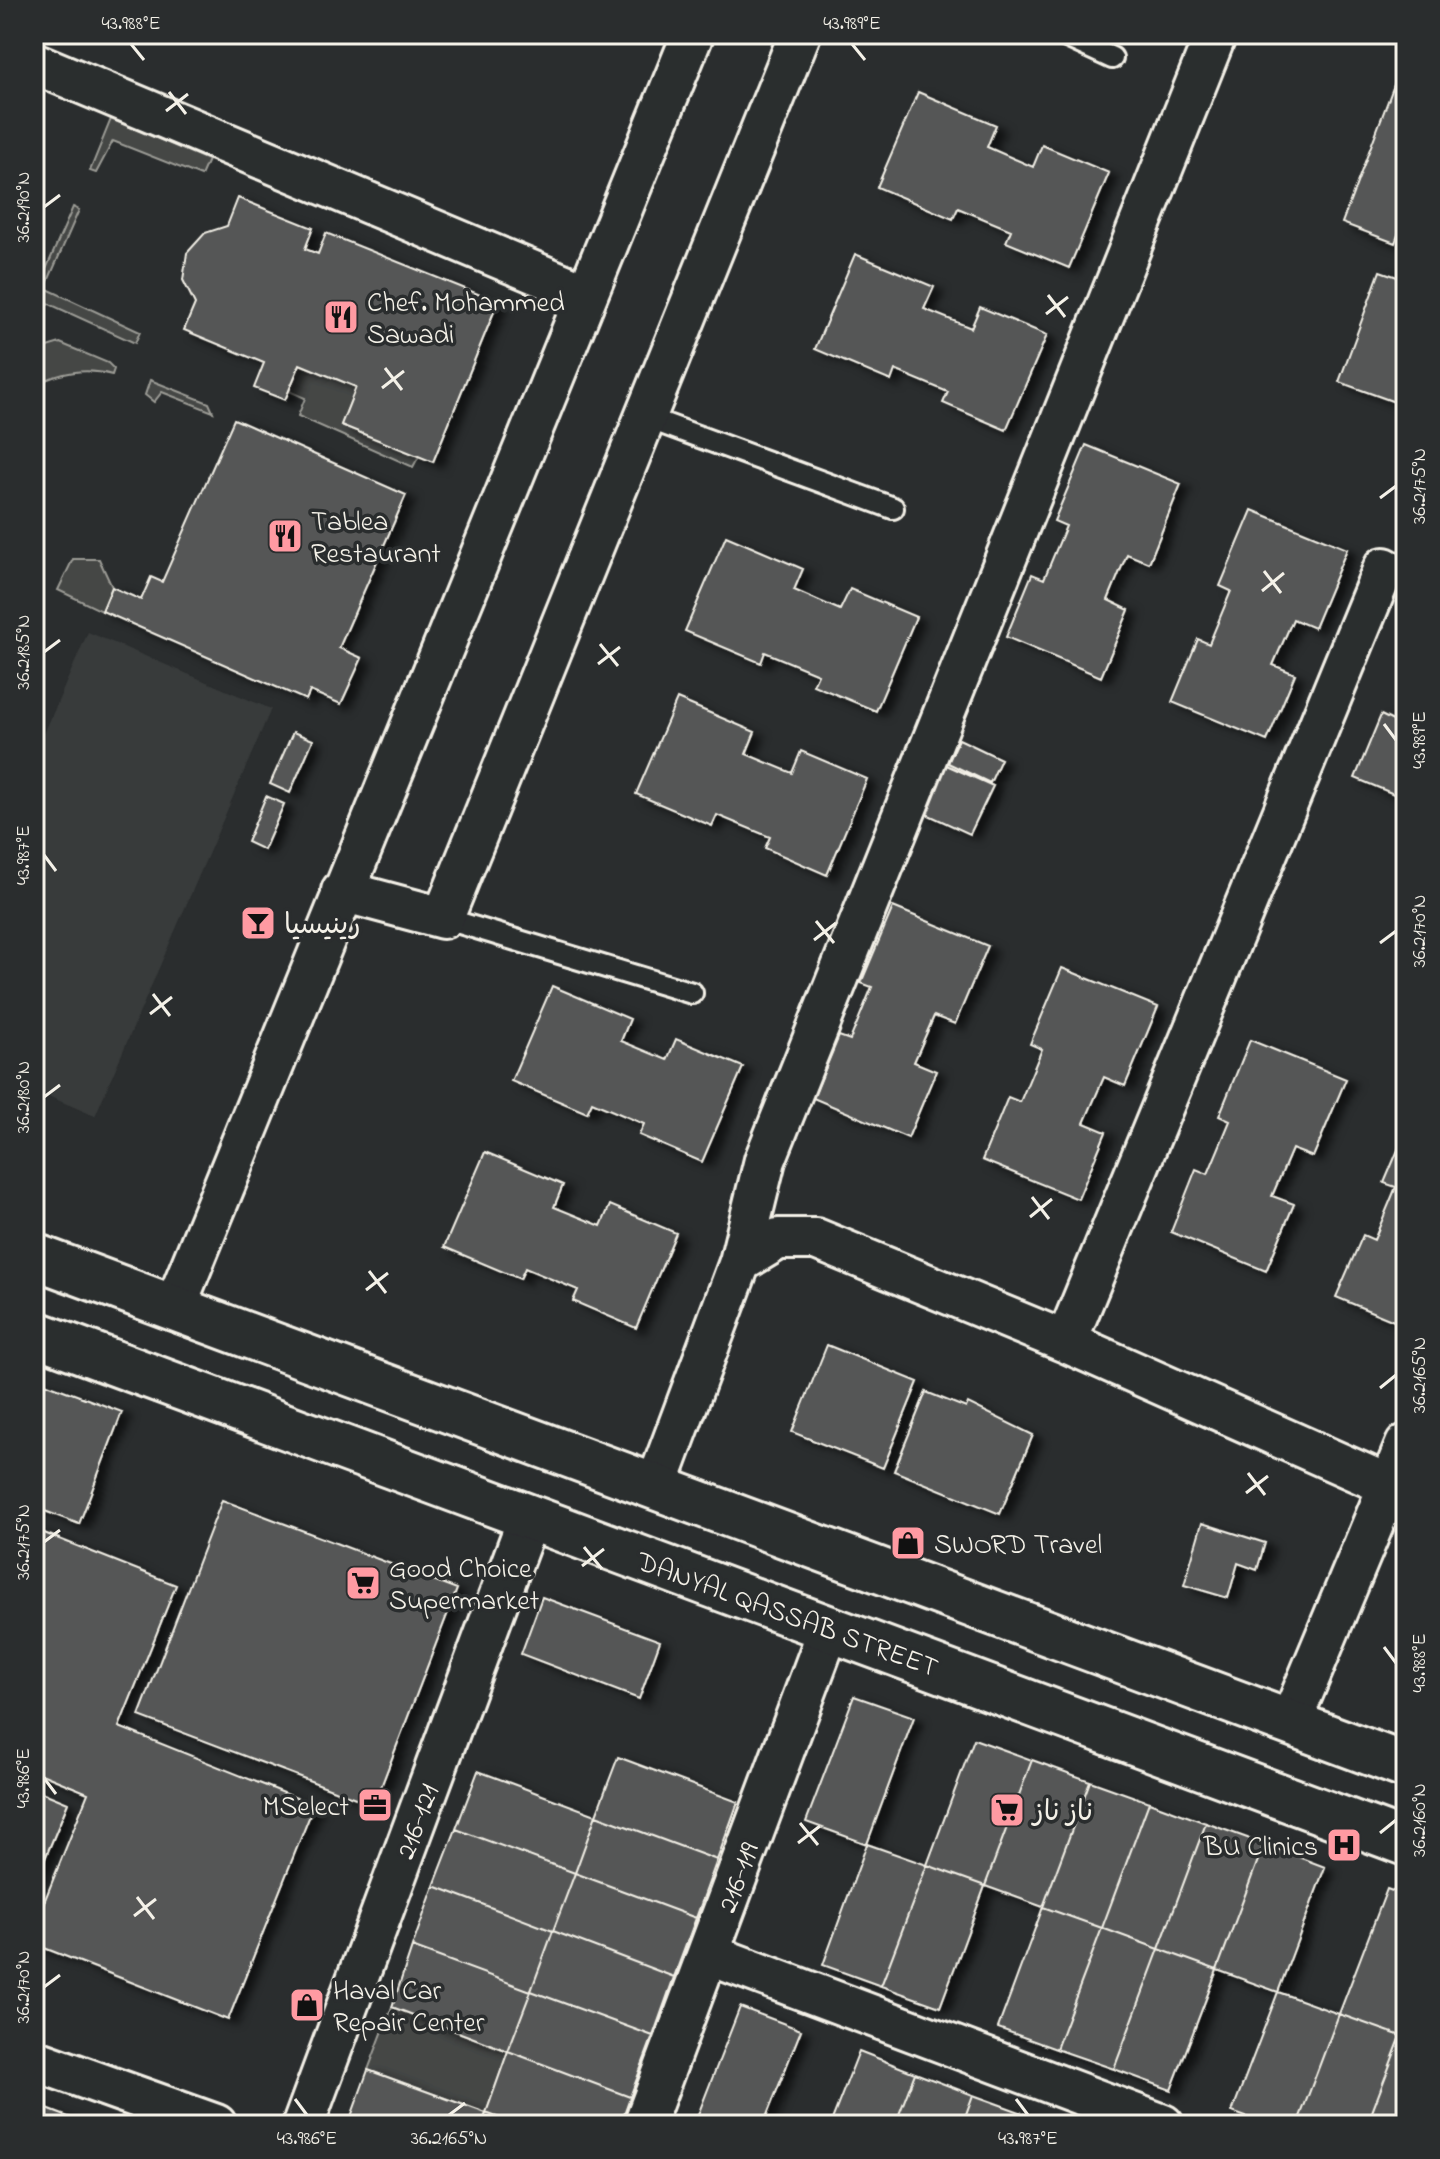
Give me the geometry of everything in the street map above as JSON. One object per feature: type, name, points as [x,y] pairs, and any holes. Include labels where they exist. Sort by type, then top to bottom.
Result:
[{"type":"street","points":[[174,1309],[693,34]]},
{"type":"street","points":[[342,891],[443,918],[800,34]]},
{"type":"street","points":[[656,1487],[740,1262],[765,1160],[1216,34]]},
{"type":"street","points":[[34,63],[586,294]]},
{"type":"street","points":[[1066,1342],[1384,568]]},
{"type":"street","points":[[740,1262],[778,1239],[816,1239],[1066,1342],[1388,1485]]},
{"type":"street","points":[[34,1256],[1406,1766]]},
{"type":"street","name":"DANYAL QASSAB STREET","points":[[34,1333],[1406,1843]]},
{"type":"street","points":[[1290,1723],[1406,1445]]},
{"type":"street","name":"216-121","points":[[303,2125],[529,1517]]},
{"type":"street","name":"216-119","points":[[644,2125],[829,1629]]},
{"type":"street","points":[[708,1954],[1163,2125]]},
{"type":"street","points":[[34,2060],[199,2122]]},
{"type":"lane","points":[[1060,34],[1112,58]]},
{"type":"lane","points":[[645,417],[893,508]]},
{"type":"lane","points":[[443,918],[692,993]]},
{"type":"shaded area","points":[[111,119],[208,160],[201,176],[113,141],[96,173],[90,171]]},
{"type":"shaded area","points":[[73,207],[79,210],[45,288],[140,332],[135,343],[34,297]]},
{"type":"shaded area","points":[[60,343],[108,363],[114,369],[112,375],[72,372],[34,385],[34,351]]},
{"type":"shaded area","points":[[300,364],[356,387],[341,425],[419,456],[413,467],[298,416],[305,398],[289,391]]},
{"type":"shaded area","points":[[150,380],[209,403],[213,412],[162,392],[154,402],[145,395]]},
{"type":"shaded area","points":[[73,559],[99,559],[112,587],[102,611],[58,590]]},
{"type":"shaded area","points":[[88,632],[271,709],[95,1116],[34,1090],[34,757]]},
{"type":"shaded area","points":[[392,2007],[508,2051],[486,2113],[368,2070]]},
{"type":"building","points":[[1406,53],[1406,213],[1395,243],[1342,223]]},
{"type":"building","points":[[918,92],[996,125],[987,147],[1033,167],[1042,145],[1109,173],[1069,268],[1006,242],[1011,230],[958,208],[953,219],[877,187]]},
{"type":"building","name":"Chef. Mohammed Sawadi","points":[[238,198],[313,228],[305,249],[318,254],[326,233],[498,302],[433,462],[341,425],[356,387],[300,364],[285,400],[254,388],[264,363],[184,330],[195,304],[183,280],[187,253],[205,233],[227,226]]},
{"type":"building","points":[[855,254],[934,287],[924,309],[971,328],[980,307],[1047,335],[1006,430],[943,403],[948,392],[895,370],[891,381],[815,349]]},
{"type":"building","points":[[1380,271],[1406,280],[1406,406],[1339,382]]},
{"type":"building","name":"Tablea Restaurant","points":[[234,419],[406,495],[339,648],[362,658],[341,704],[310,691],[306,700],[102,611],[112,587],[141,600],[151,577],[162,582]]},
{"type":"building","points":[[1086,445],[1181,484],[1149,563],[1127,554],[1108,600],[1129,610],[1101,677],[1006,637],[1032,574],[1044,579],[1066,526],[1054,521]]},
{"type":"building","points":[[1252,510],[1347,549],[1314,628],[1293,619],[1273,665],[1295,674],[1267,741],[1172,702],[1198,639],[1209,644],[1231,591],[1220,586]]},
{"type":"building","points":[[726,536],[803,569],[794,590],[840,610],[850,589],[916,617],[876,711],[813,685],[818,674],[765,652],[761,663],[685,631]]},
{"type":"building","points":[[1406,687],[1406,799],[1355,778],[1381,715],[1393,721]]},
{"type":"building","points":[[677,699],[755,732],[746,754],[792,773],[801,751],[867,779],[827,875],[765,848],[770,837],[717,815],[712,826],[636,794]]},
{"type":"building","points":[[293,732],[313,740],[290,793],[270,784]]},
{"type":"building","points":[[959,739],[1001,759],[990,783],[948,763]]},
{"type":"building","points":[[942,763],[993,786],[970,834],[920,811]]},
{"type":"building","points":[[266,796],[284,804],[264,850],[247,842]]},
{"type":"building","points":[[893,907],[988,946],[955,1024],[934,1016],[914,1062],[936,1071],[908,1138],[813,1098],[839,1036],[850,1040],[872,987],[861,983]]},
{"type":"building","points":[[1062,968],[1158,1007],[1125,1086],[1104,1077],[1084,1123],[1106,1132],[1078,1199],[982,1160],[1008,1097],[1020,1102],[1042,1049],[1030,1044]]},
{"type":"building","points":[[552,986],[630,1019],[621,1041],[667,1060],[676,1039],[743,1067],[702,1162],[639,1135],[644,1124],[592,1102],[587,1113],[511,1081]]},
{"type":"building","points":[[1250,1040],[1346,1079],[1313,1157],[1292,1149],[1272,1196],[1294,1204],[1266,1271],[1171,1232],[1196,1169],[1208,1174],[1230,1121],[1219,1116]]},
{"type":"building","points":[[1406,1131],[1406,1326],[1336,1297],[1363,1235],[1374,1240],[1396,1187],[1384,1183]]},
{"type":"building","points":[[485,1152],[563,1185],[554,1207],[601,1226],[610,1205],[676,1233],[636,1328],[573,1301],[578,1290],[525,1268],[520,1279],[444,1247]]},
{"type":"building","points":[[827,1345],[918,1382],[883,1468],[792,1432]]},
{"type":"building","points":[[34,1379],[122,1412],[79,1524],[34,1507]]},
{"type":"building","points":[[926,1392],[966,1408],[968,1403],[1033,1435],[1000,1514],[894,1471]]},
{"type":"building","points":[[222,1500],[457,1589],[374,1805],[139,1716]]},
{"type":"building","points":[[1202,1523],[1265,1543],[1257,1570],[1238,1563],[1228,1598],[1184,1585]]},
{"type":"building","points":[[34,1529],[176,1585],[119,1727],[314,1805],[228,2020],[34,1944],[34,1927],[88,1793],[34,1771]]},
{"type":"building","points":[[542,1597],[660,1641],[639,1699],[521,1654]]},
{"type":"building","points":[[854,1696],[914,1717],[867,1844],[806,1822]]},
{"type":"building","points":[[974,1739],[1032,1760],[985,1886],[927,1865]]},
{"type":"building","points":[[618,1757],[738,1802],[717,1860],[596,1815]]},
{"type":"building","points":[[1032,1760],[1090,1781],[1043,1907],[985,1886]]},
{"type":"building","points":[[478,1771],[596,1815],[575,1873],[456,1829]]},
{"type":"building","points":[[1090,1781],[1149,1802],[1102,1928],[1043,1907]]},
{"type":"building","points":[[34,1789],[68,1803],[34,1885]]},
{"type":"building","points":[[1149,1802],[1206,1823],[1159,1949],[1102,1928]]},
{"type":"building","points":[[596,1815],[717,1860],[696,1918],[575,1873]]},
{"type":"building","points":[[1206,1823],[1264,1844],[1217,1970],[1159,1949]]},
{"type":"building","points":[[456,1829],[575,1873],[553,1931],[434,1886]]},
{"type":"building","points":[[867,1844],[927,1865],[881,1986],[823,1965]]},
{"type":"building","points":[[1264,1844],[1325,1867],[1278,1992],[1217,1970]]},
{"type":"building","points":[[927,1865],[985,1886],[940,2007],[881,1986]]},
{"type":"building","points":[[575,1873],[696,1918],[674,1977],[553,1931]]},
{"type":"building","points":[[434,1886],[553,1931],[531,1991],[412,1947]]},
{"type":"building","points":[[1387,1889],[1406,1896],[1406,2023],[1401,2036],[1339,2014]]},
{"type":"building","points":[[1043,1907],[1102,1928],[1056,2049],[998,2028]]},
{"type":"building","points":[[1102,1928],[1159,1949],[1114,2069],[1056,2049]]},
{"type":"building","points":[[553,1931],[674,1977],[653,2036],[531,1991]]},
{"type":"building","points":[[412,1947],[531,1991],[508,2051],[392,2007]]},
{"type":"building","points":[[1159,1949],[1217,1970],[1171,2090],[1114,2069]]},
{"type":"building","points":[[531,1991],[653,2036],[630,2097],[508,2051]]},
{"type":"building","points":[[1278,1992],[1339,2014],[1297,2125],[1268,2125],[1232,2112]]},
{"type":"building","points":[[740,2007],[801,2030],[763,2125],[694,2125]]},
{"type":"building","points":[[1339,2014],[1401,2036],[1367,2125],[1297,2125]]},
{"type":"building","points":[[1401,2036],[1406,2038],[1406,2125],[1367,2125]]},
{"type":"building","points":[[508,2051],[630,2097],[620,2125],[518,2125],[486,2113]]},
{"type":"building","points":[[859,2051],[915,2073],[895,2125],[830,2125]]},
{"type":"building","points":[[368,2070],[486,2113],[482,2125],[348,2125]]},
{"type":"building","points":[[915,2073],[973,2095],[962,2125],[895,2125]]},
{"type":"building","points":[[973,2095],[1031,2116],[1028,2125],[962,2125]]},
{"type":"building","points":[[34,2104],[89,2125],[34,2125]]},
{"type":"building","points":[[486,2113],[518,2125],[482,2125]]},
{"type":"place","name":"Chef. Mohammed Sawadi","points":[[341,317]]},
{"type":"place","name":"Tablea Restaurant","points":[[285,536]]},
{"type":"place","name":"رينيسيا","points":[[258,923]]},
{"type":"place","name":"SWORD Travel","points":[[908,1543]]},
{"type":"place","name":"Good Choice Supermarket","points":[[363,1583]]},
{"type":"place","name":"MSelect","points":[[375,1805]]},
{"type":"place","name":"ناز ناز","points":[[1007,1810]]},
{"type":"place","name":"BU Clinics","points":[[1344,1845]]},
{"type":"place","name":"Haval Car Repair Center","points":[[307,2005]]}]
